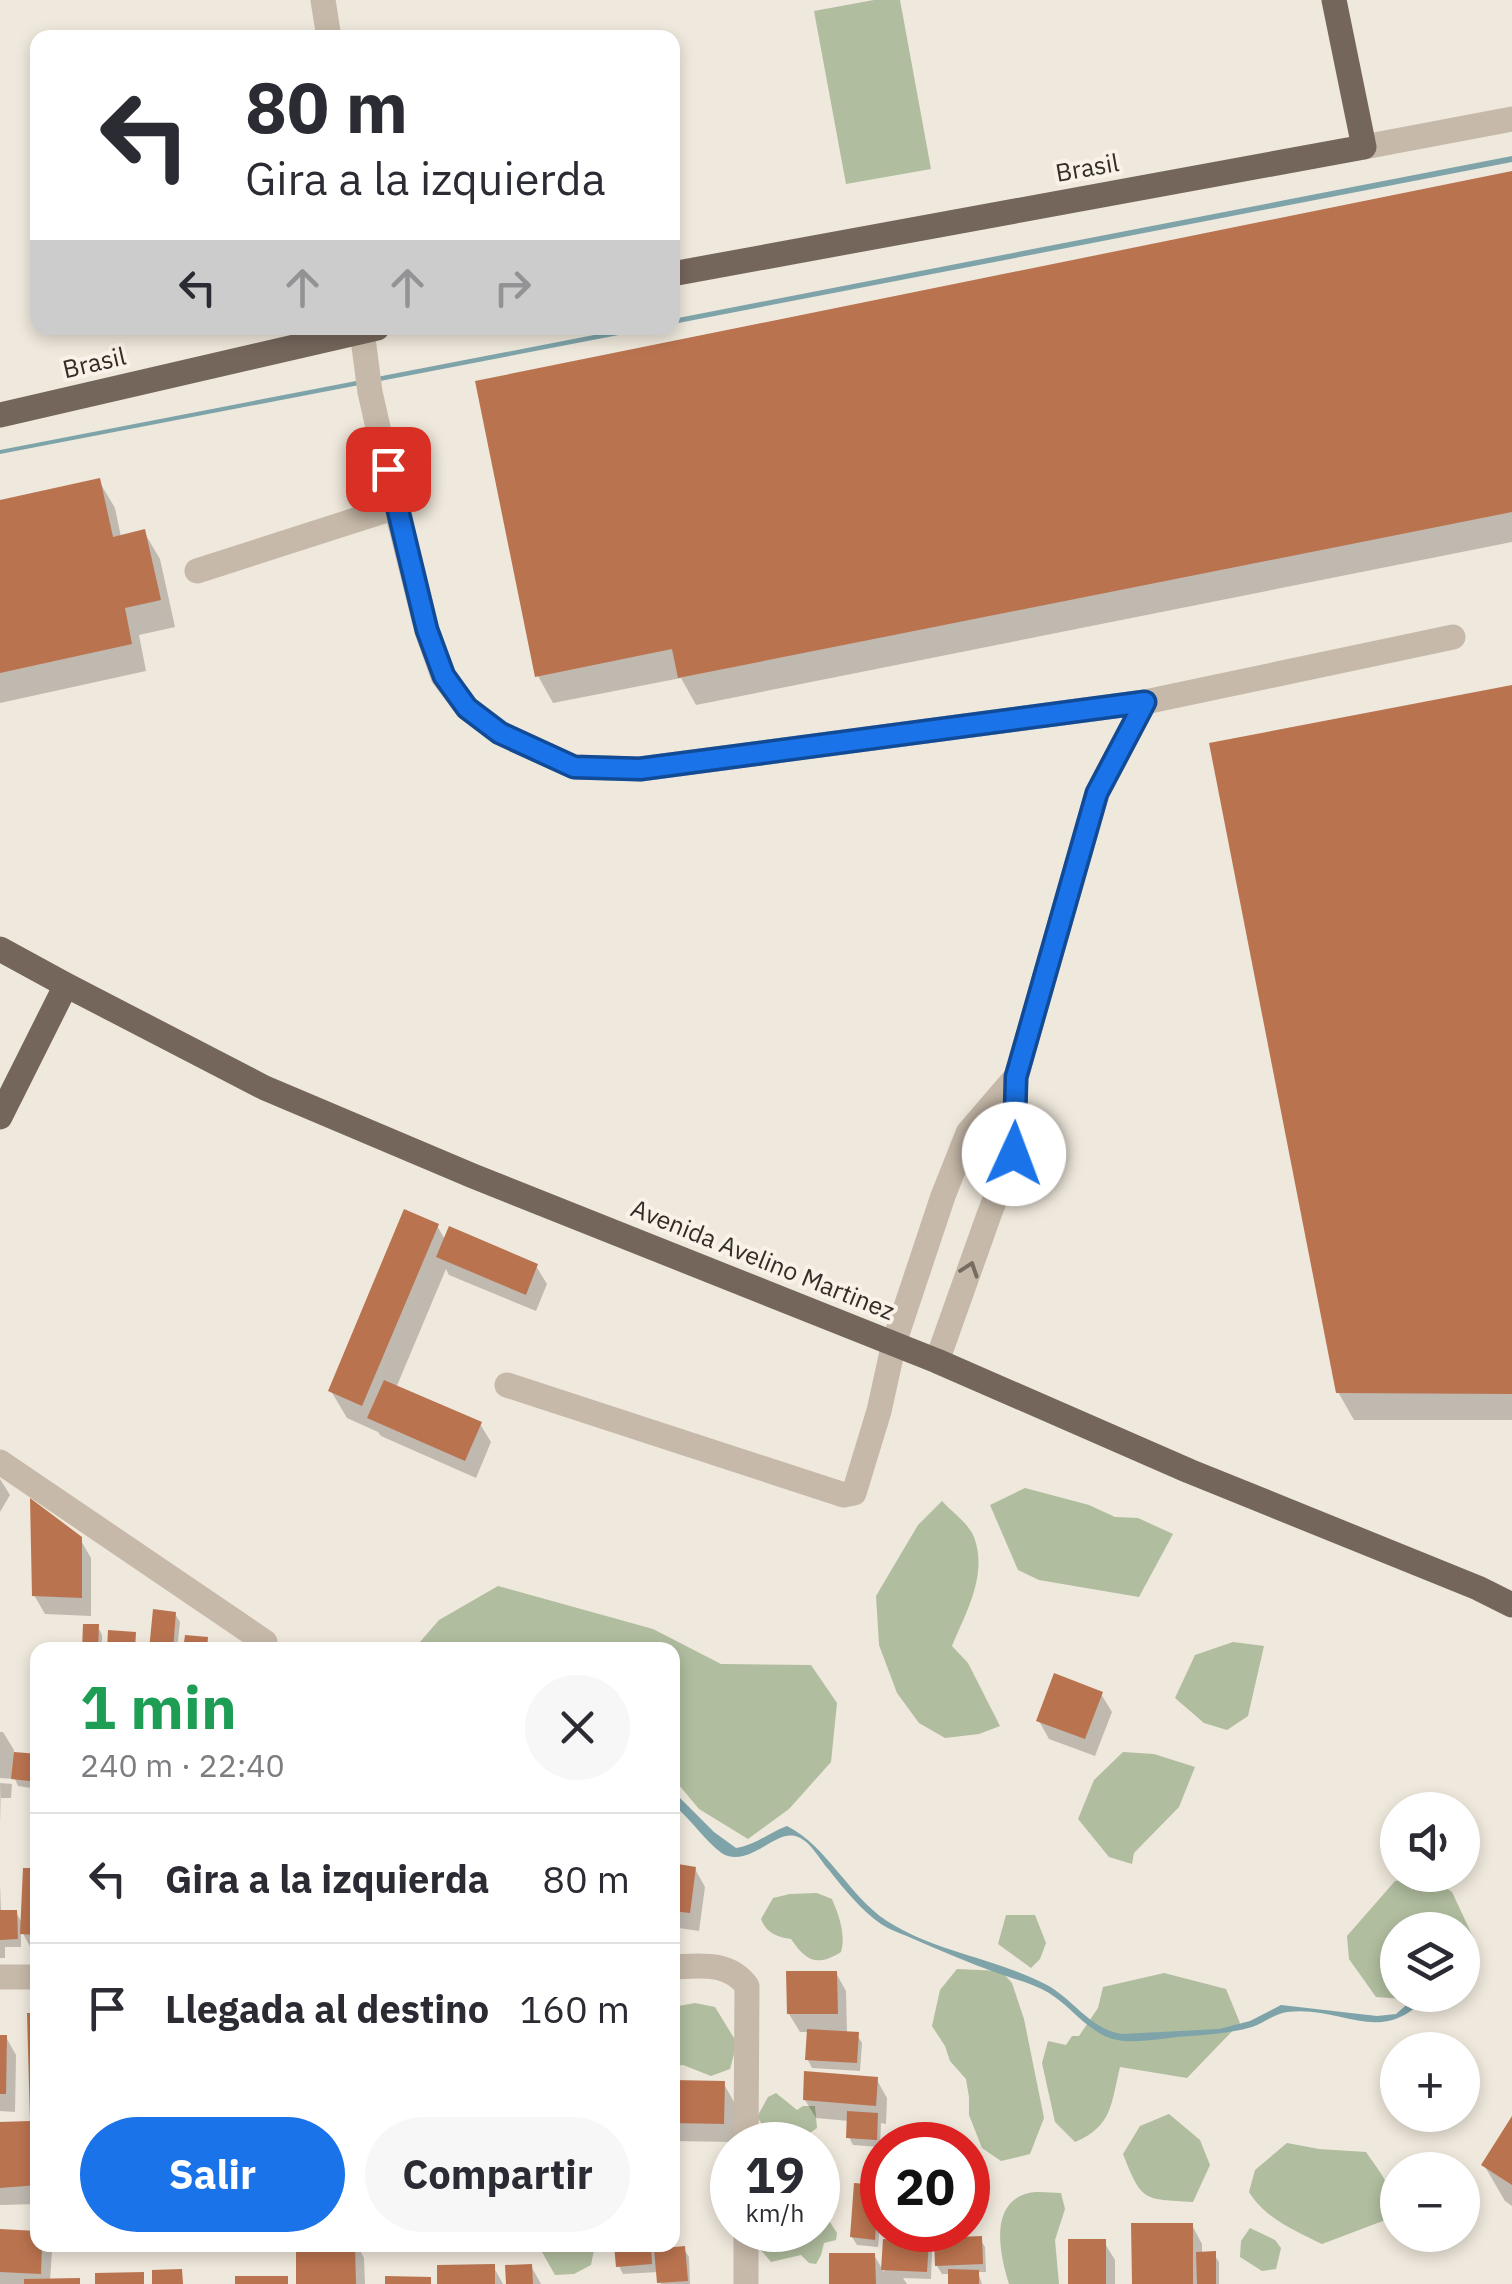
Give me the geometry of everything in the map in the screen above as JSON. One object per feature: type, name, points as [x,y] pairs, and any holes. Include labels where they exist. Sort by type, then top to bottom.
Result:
[{"type":"main road","points":[[1334,0],[1364,148]]},
{"type":"main road","name":"Brasil","points":[[680,273],[1364,148]]},
{"type":"main road","name":"Brasil","points":[[0,415],[344,335]]},
{"type":"main road","name":"Avenida Avelino Martinez","points":[[0,949],[283,1095],[473,1176],[938,1361],[1188,1470],[1478,1588],[1512,1606]]},
{"type":"main road","points":[[0,1117],[66,985]]},
{"type":"street","points":[[323,0],[328,30]]},
{"type":"street","name":"Brasil","points":[[1364,148],[1512,119]]},
{"type":"street","points":[[370,335],[370,392],[427,630],[444,676],[467,708],[500,733],[574,767],[640,769],[1145,702],[1453,637]]},
{"type":"street","points":[[196,571],[396,507]]},
{"type":"street","points":[[938,1361],[1014,1154],[1016,1077],[1097,793],[1145,702]]},
{"type":"street","points":[[508,1385],[844,1496],[854,1493],[880,1411],[894,1343],[943,1196],[968,1132],[1016,1077]]},
{"type":"street","points":[[0,1462],[265,1642]]},
{"type":"street","points":[[680,1966],[729,1969],[747,1986],[746,2122]]},
{"type":"street","points":[[0,1977],[30,1976]]},
{"type":"street","points":[[746,2252],[746,2284]]},
{"type":"green space","points":[[874,0],[900,0],[931,169],[846,184],[814,11]]},
{"type":"green space","points":[[1025,1488],[1089,1505],[1115,1517],[1138,1518],[1173,1534],[1139,1597],[1039,1580],[1018,1570],[990,1505]]},
{"type":"green space","points":[[942,1501],[968,1527],[978,1551],[974,1593],[952,1646],[968,1663],[1000,1726],[979,1734],[945,1738],[919,1723],[897,1693],[879,1645],[876,1596],[918,1525]]},
{"type":"green space","points":[[498,1586],[653,1629],[678,1642],[420,1642],[439,1620]]},
{"type":"green space","points":[[1233,1642],[1264,1646],[1248,1716],[1227,1730],[1204,1723],[1175,1698],[1195,1655]]},
{"type":"green space","points":[[680,1643],[721,1664],[811,1665],[837,1703],[831,1762],[789,1809],[748,1839],[699,1809],[680,1786]]},
{"type":"green space","points":[[1123,1752],[1154,1754],[1195,1767],[1179,1807],[1134,1853],[1132,1864],[1109,1857],[1078,1819],[1094,1780]]},
{"type":"green space","points":[[1385,1892],[1452,1892],[1461,1912],[1380,1912],[1380,1997],[1349,1959],[1347,1936]]},
{"type":"green space","points":[[817,1893],[832,1899],[843,1939],[841,1952],[819,1960],[807,1957],[791,1939],[769,1931],[761,1919],[773,1898]]},
{"type":"green space","points":[[1006,1915],[1035,1915],[1046,1943],[1040,1959],[1031,1968],[998,1944]]},
{"type":"green space","points":[[957,1969],[1001,1971],[1012,1983],[1024,2019],[1044,2118],[1030,2154],[1001,2161],[990,2153],[990,2122],[972,2122],[966,2079],[950,2061],[932,2026],[940,1990]]},
{"type":"green space","points":[[1164,1973],[1226,1989],[1240,2023],[1187,2078],[1120,2067],[1104,2121],[1075,2142],[1055,2122],[1042,2063],[1048,2041],[1066,2045],[1072,2036],[1079,2036],[1098,2008],[1103,1987]]},
{"type":"green space","points":[[695,2003],[715,2007],[737,2043],[730,2069],[711,2076],[680,2065],[680,2006]]},
{"type":"green space","points":[[776,2093],[797,2110],[815,2106],[816,2122],[761,2122],[757,2117],[768,2097]]},
{"type":"green space","points":[[1169,2114],[1200,2140],[1210,2165],[1193,2202],[1146,2195],[1123,2154],[1140,2126]]},
{"type":"green space","points":[[1287,2143],[1366,2152],[1380,2172],[1380,2222],[1322,2244],[1272,2217],[1256,2201],[1249,2192],[1255,2170]]},
{"type":"green space","points":[[1029,2193],[1061,2193],[1065,2209],[1055,2240],[1059,2284],[1009,2284],[1000,2231],[1007,2207]]},
{"type":"green space","points":[[1250,2228],[1275,2240],[1281,2248],[1276,2269],[1262,2271],[1240,2257],[1241,2241]]},
{"type":"green space","points":[[542,2252],[594,2252],[591,2265],[574,2274],[555,2275]]},
{"type":"green space","points":[[763,2252],[822,2252],[816,2264],[801,2255],[771,2262]]},
{"type":"water","points":[[1512,156],[1512,162],[680,323],[680,318]]},
{"type":"water","points":[[594,335],[619,335],[0,454],[0,450]]},
{"type":"water","points":[[680,1798],[736,1848],[787,1826],[814,1846],[887,1921],[925,1940],[1045,1984],[1100,2026],[1122,2034],[1219,2029],[1250,2021],[1281,2005],[1377,2016],[1409,2012],[1378,2022],[1307,2011],[1287,2012],[1252,2027],[1224,2033],[1137,2041],[1112,2039],[1043,1990],[881,1924],[803,1839],[782,1837],[738,1857],[722,1853],[680,1811]]},
{"type":"building","points":[[1512,171],[1512,512],[678,678],[672,649],[535,677],[475,381]]},
{"type":"building","points":[[100,478],[113,537],[145,529],[161,600],[125,608],[132,644],[0,673],[0,500]]},
{"type":"building","points":[[1512,685],[1512,1394],[1336,1393],[1209,743]]},
{"type":"building","points":[[404,1209],[439,1224],[362,1406],[328,1391]]},
{"type":"building","points":[[449,1226],[538,1264],[526,1295],[436,1257]]},
{"type":"building","points":[[384,1380],[482,1422],[465,1461],[367,1418]]},
{"type":"building","points":[[30,1498],[82,1537],[82,1598],[32,1596]]},
{"type":"building","points":[[153,1609],[176,1612],[174,1642],[150,1642]]},
{"type":"building","points":[[83,1624],[99,1624],[98,1642],[82,1642]]},
{"type":"building","points":[[108,1630],[136,1632],[135,1642],[107,1642]]},
{"type":"building","points":[[185,1635],[208,1637],[208,1642],[184,1642]]},
{"type":"building","points":[[1054,1673],[1103,1692],[1085,1739],[1036,1721]]},
{"type":"building","points":[[14,1752],[30,1753],[30,1781],[11,1779]]},
{"type":"building","points":[[680,1864],[696,1867],[690,1913],[680,1912]]},
{"type":"building","points":[[23,1868],[30,1868],[30,1935],[20,1934]]},
{"type":"building","points":[[0,1910],[17,1910],[18,1939],[0,1940]]},
{"type":"building","points":[[786,1971],[837,1971],[838,2014],[787,2014]]},
{"type":"building","points":[[27,2013],[30,2013],[30,2121]]},
{"type":"building","points":[[807,2029],[859,2032],[857,2063],[805,2060]]},
{"type":"building","points":[[0,2035],[7,2035],[6,2094],[0,2094]]},
{"type":"building","points":[[804,2071],[878,2077],[876,2106],[803,2100]]},
{"type":"building","points":[[680,2080],[725,2081],[724,2122],[680,2123]]},
{"type":"building","points":[[847,2111],[878,2113],[878,2122],[860,2122],[860,2139],[846,2138]]},
{"type":"building","points":[[1512,2116],[1512,2185],[1481,2165]]},
{"type":"building","points":[[30,2121],[30,2186],[0,2188],[0,2122]]},
{"type":"building","points":[[854,2183],[860,2183],[860,2238],[850,2237]]},
{"type":"building","points":[[1131,2223],[1193,2223],[1193,2284],[1132,2284]]},
{"type":"building","points":[[0,2229],[30,2231],[30,2252],[42,2252],[41,2274],[0,2272]]},
{"type":"building","points":[[1068,2239],[1106,2239],[1106,2284],[1068,2284]]},
{"type":"building","points":[[680,2246],[685,2246],[688,2281],[657,2283],[654,2252],[680,2252]]},
{"type":"building","points":[[1216,2251],[1216,2284],[1197,2284],[1196,2252]]},
{"type":"building","points":[[296,2252],[355,2252],[356,2284],[296,2284]]},
{"type":"building","points":[[615,2252],[651,2252],[652,2264],[616,2267]]},
{"type":"building","points":[[882,2252],[928,2252],[927,2272],[881,2270]]},
{"type":"building","points":[[934,2252],[983,2252],[983,2264],[935,2266]]},
{"type":"building","points":[[829,2253],[875,2253],[876,2284],[829,2284]]},
{"type":"building","points":[[495,2264],[495,2284],[437,2284],[437,2265]]},
{"type":"building","points":[[532,2264],[533,2284],[506,2284],[505,2265]]},
{"type":"building","points":[[182,2269],[183,2284],[152,2284],[152,2270]]},
{"type":"building","points":[[948,2269],[979,2270],[979,2284],[948,2284]]},
{"type":"building","points":[[144,2272],[144,2284],[95,2284],[95,2273]]},
{"type":"building","points":[[235,2276],[288,2276],[288,2284],[235,2284]]},
{"type":"building","points":[[385,2276],[431,2277],[431,2284],[385,2284]]},
{"type":"building","points":[[80,2278],[80,2284],[24,2284],[24,2279]]},
{"type":"route","points":[[388,469],[427,630],[444,676],[467,708],[500,733],[574,767],[640,769],[1145,702],[1097,793],[1016,1077],[1014,1154]]}]
